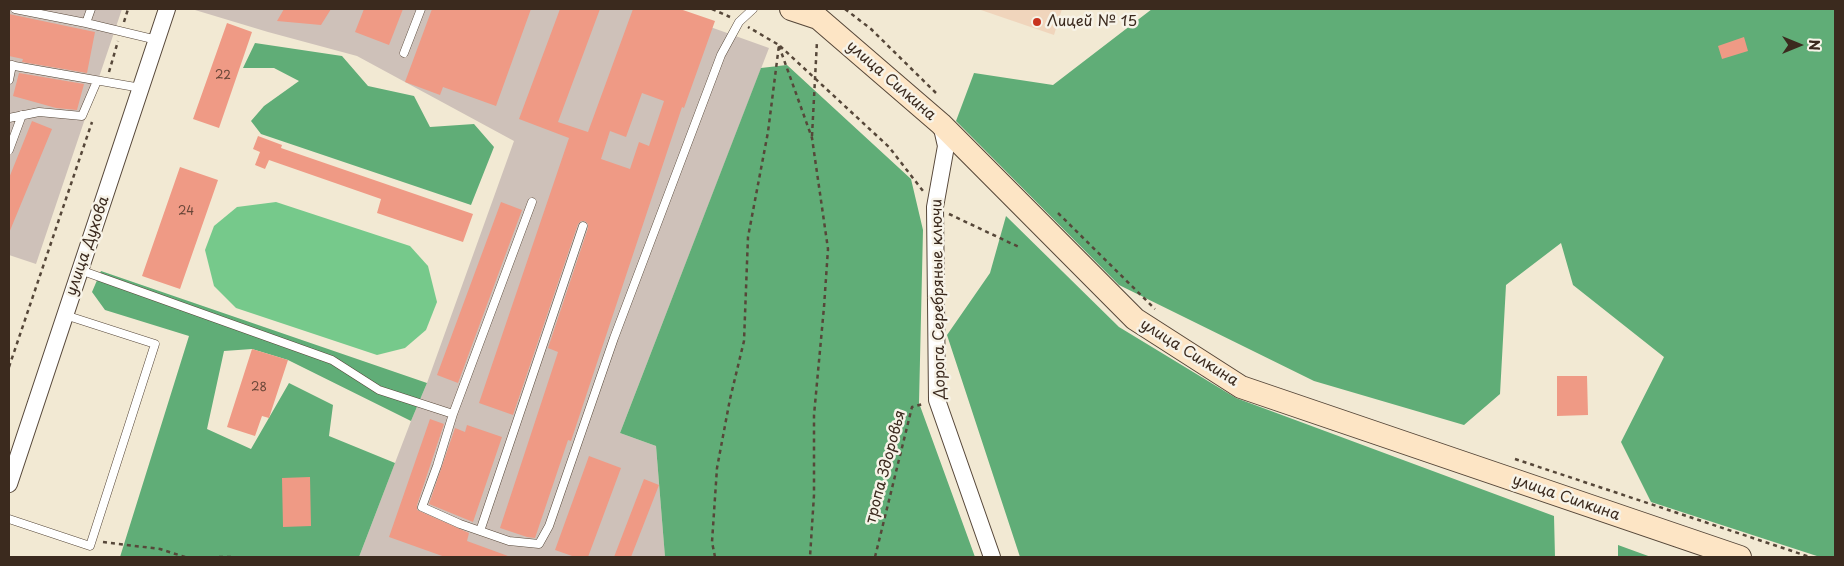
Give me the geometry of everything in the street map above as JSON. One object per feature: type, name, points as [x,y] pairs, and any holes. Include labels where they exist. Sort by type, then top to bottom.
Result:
[{"type":"main road","name":"улица Силкина","points":[[791,9],[818,18],[941,124],[1135,319],[1241,387],[1740,557]]},
{"type":"street","name":"улица Духова","points":[[9,484],[167,9]]},
{"type":"street","name":"Дорога Серебряные ключи","points":[[941,124],[946,146],[934,207],[938,400],[992,557]]},
{"type":"lane","points":[[15,9],[30,10],[157,40]]},
{"type":"lane","points":[[86,23],[90,9]]},
{"type":"lane","points":[[404,54],[421,9]]},
{"type":"lane","points":[[532,202],[453,414],[422,507],[509,540],[539,544],[549,526],[614,338],[721,55],[739,22],[754,9]]},
{"type":"lane","points":[[9,80],[10,65],[141,88]]},
{"type":"lane","points":[[9,118],[39,112],[82,116],[101,82]]},
{"type":"lane","points":[[9,150],[22,115]]},
{"type":"lane","points":[[480,530],[583,226]]},
{"type":"lane","points":[[80,270],[332,360],[379,390],[453,414]]},
{"type":"lane","points":[[9,519],[90,546],[155,344],[65,315]]},
{"type":"path","points":[[101,82],[128,9]]},
{"type":"path","points":[[712,9],[779,45],[889,146],[934,207],[1021,248]]},
{"type":"path","points":[[845,9],[871,29],[941,98]]},
{"type":"path","points":[[812,138],[818,18]]},
{"type":"path","points":[[779,45],[812,138],[828,250],[814,415],[814,495],[810,557]]},
{"type":"path","points":[[715,557],[712,542],[717,468],[730,399],[744,341],[748,237],[768,132],[779,45]]},
{"type":"path","points":[[9,367],[93,119]]},
{"type":"path","points":[[1054,209],[1159,313]]},
{"type":"path","name":"тропа Здоровья","points":[[875,557],[912,407],[938,400]]},
{"type":"path","points":[[1512,458],[1810,557]]},
{"type":"path","points":[[92,541],[160,549],[185,557]]},
{"type":"path","points":[[219,557],[233,557]]},
{"type":"shaded area","points":[[9,9],[122,9],[36,264],[9,255]]},
{"type":"shaded area","points":[[195,9],[660,9],[769,48],[620,433],[656,446],[665,557],[359,557],[427,383],[514,141],[357,56],[268,32]]},
{"type":"shaded area","name":"Лицей № 15","points":[[978,9],[1062,9],[1054,35]]},
{"type":"green space","points":[[1152,9],[1835,9],[1835,557],[1820,557],[1651,502],[1621,442],[1664,357],[1573,285],[1561,243],[1506,285],[1500,394],[1464,425],[1314,381],[1119,285],[956,121],[974,73],[1053,85]]},
{"type":"green space","points":[[255,43],[342,56],[368,86],[414,96],[430,127],[474,124],[494,147],[471,205],[261,134],[251,121],[264,106],[299,81],[274,68],[243,68]]},
{"type":"green space","points":[[787,65],[911,179],[923,230],[919,403],[975,557],[665,557],[656,446],[620,433],[761,68]]},
{"type":"green space","points":[[276,202],[410,246],[428,266],[437,302],[426,330],[405,348],[377,355],[236,308],[214,286],[205,250],[214,226],[237,207]]},
{"type":"green space","points":[[1006,216],[1119,327],[1236,398],[1554,516],[1555,557],[1020,557],[947,335],[990,273]]},
{"type":"green space","points":[[101,271],[427,383],[411,421],[288,360],[252,349],[224,351],[207,429],[251,449],[289,383],[333,405],[329,436],[395,463],[359,557],[120,557],[189,336],[105,310],[92,292]]},
{"type":"green space","points":[[1618,545],[1651,557],[1618,557]]},
{"type":"building","points":[[284,9],[331,9],[321,25],[277,21]]},
{"type":"building","points":[[364,9],[403,9],[389,45],[355,32]]},
{"type":"building","points":[[432,9],[531,9],[496,106],[443,87],[440,95],[405,82]]},
{"type":"building","points":[[560,9],[600,9],[558,122],[588,132],[633,9],[680,9],[715,21],[684,108],[682,107],[571,441],[568,440],[535,538],[500,528],[558,352],[548,348],[588,224],[585,221],[581,221],[578,224],[513,415],[479,403],[569,138],[519,119]],"holes":[[[642,93],[664,101],[649,146],[639,142],[630,169],[601,159],[610,131],[626,137]]]},
{"type":"building","points":[[9,14],[95,32],[87,73],[22,62],[23,59],[9,56]]},
{"type":"building","points":[[227,23],[252,32],[219,128],[193,119]]},
{"type":"building","points":[[1744,37],[1748,51],[1722,59],[1718,46]]},
{"type":"building","points":[[19,73],[84,84],[77,110],[56,108],[13,96]]},
{"type":"building","points":[[32,121],[52,129],[9,233],[9,178]]},
{"type":"building","points":[[258,136],[282,145],[281,148],[473,214],[463,242],[377,213],[381,199],[269,160],[265,169],[255,165],[260,152],[253,149]]},
{"type":"building","points":[[180,167],[218,180],[180,289],[142,276]]},
{"type":"building","points":[[501,202],[522,210],[458,383],[437,375]]},
{"type":"building","points":[[252,349],[288,360],[269,418],[262,416],[255,436],[227,427]]},
{"type":"building","points":[[1557,376],[1587,376],[1588,415],[1557,416]]},
{"type":"building","points":[[430,419],[444,424],[417,510],[469,533],[467,541],[508,557],[445,557],[389,537]]},
{"type":"building","points":[[467,425],[502,437],[473,522],[429,504],[455,428],[465,432]]},
{"type":"building","points":[[589,456],[621,468],[588,557],[575,557],[555,550]]},
{"type":"building","points":[[310,477],[311,526],[283,527],[282,478]]},
{"type":"building","points":[[644,479],[659,485],[631,557],[614,557]]},
{"type":"place","name":"Лицей № 15","points":[[1037,22]]}]
